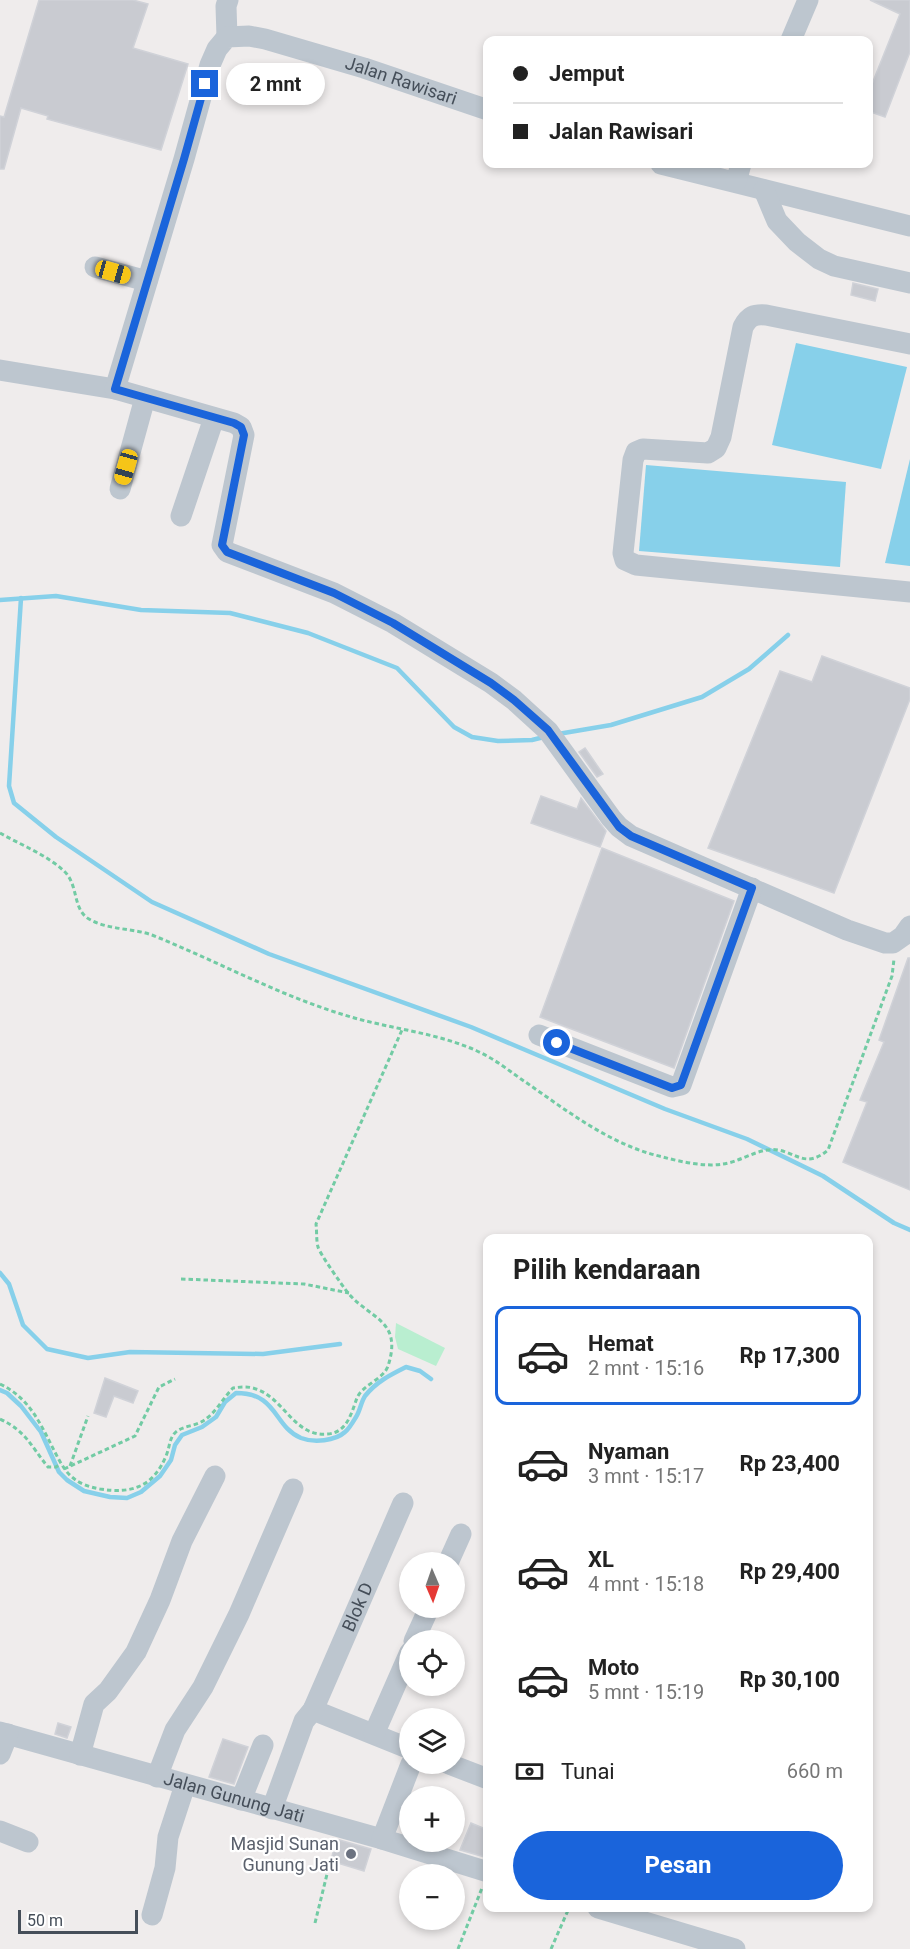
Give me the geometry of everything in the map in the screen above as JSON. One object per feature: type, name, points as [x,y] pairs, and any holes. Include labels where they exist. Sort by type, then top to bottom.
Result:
[{"type":"street","points":[[115,389],[184,159],[205,63],[227,37],[228,0]]},
{"type":"street","points":[[793,36],[808,0]]},
{"type":"street","name":"Jalan Rawisari","points":[[227,37],[249,36],[265,39],[364,68],[483,108]]},
{"type":"street","points":[[676,168],[714,178],[738,173],[764,190],[910,226]]},
{"type":"street","points":[[764,190],[777,221],[797,242],[819,259],[834,266],[910,283]]},
{"type":"street","points":[[95,267],[147,281]]},
{"type":"street","points":[[910,344],[766,315],[755,315],[748,318],[743,327],[721,437],[716,448],[708,453],[643,449],[636,452],[633,460],[623,554],[628,562],[636,565],[910,592]]},
{"type":"street","points":[[0,370],[115,389],[234,423],[241,427],[244,435],[222,545],[227,552],[334,593],[393,623],[491,683],[514,700],[553,736],[619,827],[631,836],[847,930],[885,943],[893,943],[903,936],[910,926]]},
{"type":"street","points":[[120,489],[145,398]]},
{"type":"street","points":[[181,516],[214,418]]},
{"type":"street","points":[[539,1035],[672,1088],[681,1085],[752,888]]},
{"type":"street","points":[[80,1755],[94,1704],[108,1691],[136,1652],[160,1600],[182,1541],[215,1476]]},
{"type":"street","points":[[157,1777],[179,1723],[203,1687],[239,1614],[293,1489]]},
{"type":"street","name":"Blok D","points":[[272,1809],[304,1721],[313,1710],[404,1503]]},
{"type":"street","points":[[453,1552],[461,1534]]},
{"type":"street","points":[[374,1734],[399,1677]]},
{"type":"street","points":[[313,1710],[399,1744]]},
{"type":"street","points":[[0,1754],[4,1733]]},
{"type":"street","name":"Jalan Gunung Jati","points":[[4,1733],[382,1839],[479,1874]]},
{"type":"street","points":[[241,1800],[263,1745]]},
{"type":"street","points":[[465,1770],[483,1777]]},
{"type":"street","points":[[382,1839],[407,1774]]},
{"type":"street","points":[[152,1915],[165,1868],[168,1838],[185,1785]]},
{"type":"street","points":[[0,1831],[28,1842]]},
{"type":"street","points":[[611,1912],[735,1949]]},
{"type":"path","points":[[0,833],[44,856],[65,872],[73,883],[79,910],[88,919],[144,932],[286,995],[351,1017],[448,1041],[477,1051],[497,1062],[594,1129],[628,1146],[663,1157],[705,1164],[723,1164],[765,1150],[774,1150],[809,1160],[819,1157],[828,1150],[892,976],[893,943]]},
{"type":"path","points":[[0,1384],[23,1398],[36,1416],[59,1465],[78,1482],[111,1491],[135,1490],[152,1478],[167,1454],[170,1440],[177,1431],[202,1422],[214,1412],[221,1400],[233,1388],[245,1387],[262,1392],[276,1401],[293,1420],[313,1433],[328,1434],[342,1429],[354,1410],[358,1396],[387,1369],[392,1352],[390,1334],[382,1320],[349,1293],[318,1249],[316,1224],[403,1030]]},
{"type":"path","points":[[181,1279],[304,1284],[349,1293]]},
{"type":"path","points":[[64,1469],[135,1436],[159,1387],[175,1379]]},
{"type":"path","points":[[70,1466],[88,1416]]},
{"type":"path","points":[[0,1419],[30,1440],[48,1467],[59,1465]]},
{"type":"path","points":[[315,1923],[330,1862]]},
{"type":"path","points":[[458,1949],[479,1874]]},
{"type":"path","points":[[551,1949],[567,1912]]},
{"type":"green space","points":[[396,1323],[445,1348],[436,1366],[398,1349],[395,1337]]},
{"type":"water","points":[[796,343],[907,367],[881,469],[772,445]]},
{"type":"water","points":[[910,459],[910,566],[885,563]]},
{"type":"water","points":[[646,465],[846,482],[840,567],[639,551]]},
{"type":"building","points":[[39,0],[133,0],[148,4],[133,48],[188,64],[161,150],[47,119],[48,116],[21,108],[4,169],[0,169],[0,116],[4,117]]},
{"type":"building","points":[[870,0],[910,0],[910,52],[885,117],[873,113],[873,82],[900,14]]},
{"type":"building","points":[[853,283],[878,289],[875,301],[851,295]]},
{"type":"building","points":[[822,656],[910,688],[910,699],[834,893],[708,848],[780,671],[812,682]]},
{"type":"building","points":[[585,748],[603,774],[597,777],[579,752]]},
{"type":"building","points":[[541,796],[577,809],[581,798],[606,831],[600,847],[531,823]]},
{"type":"building","points":[[602,848],[734,901],[674,1068],[540,1017]]},
{"type":"building","points":[[908,958],[910,958],[910,1190],[843,1162],[867,1102],[860,1100],[884,1042],[879,1040]]},
{"type":"building","points":[[105,1378],[138,1391],[133,1403],[114,1396],[106,1417],[94,1413]]},
{"type":"building","points":[[58,1723],[71,1727],[67,1738],[55,1734]]},
{"type":"building","points":[[223,1739],[248,1747],[234,1784],[209,1777]]},
{"type":"building","points":[[471,1823],[483,1828],[483,1857],[465,1851],[465,1838]]},
{"type":"building","name":"Masjid Sunan Gunung Jati","points":[[336,1839],[371,1849],[364,1871],[331,1861]]},
{"type":"waterway","points":[[0,600],[56,596],[141,610],[230,613],[308,633],[397,668],[454,727],[472,737],[498,741],[532,740],[544,737]]},
{"type":"waterway","points":[[21,598],[9,786],[14,803],[56,837],[152,902],[269,954],[471,1027],[665,1109],[747,1139],[823,1176],[894,1223],[910,1230]]},
{"type":"waterway","points":[[558,734],[611,725],[702,697],[749,669],[788,635]]},
{"type":"waterway","points":[[0,1273],[9,1284],[23,1325],[47,1349],[88,1358],[130,1352],[263,1354],[340,1344]]},
{"type":"waterway","points":[[0,1390],[7,1393],[21,1406],[41,1432],[59,1472],[67,1480],[84,1491],[127,1498],[141,1492],[160,1476],[171,1460],[175,1445],[182,1435],[202,1427],[216,1417],[225,1402],[236,1393],[250,1394],[260,1398],[268,1404],[292,1433],[301,1438],[324,1440],[341,1435],[346,1431],[357,1415],[365,1396],[389,1376],[406,1367],[420,1371],[431,1379]]},
{"type":"place","name":"Masjid Sunan Gunung Jati","points":[[351,1854]]},
{"type":"route","points":[[205,84],[115,389],[234,423],[241,427],[244,435],[222,545],[227,552],[334,593],[393,623],[491,683],[548,730],[619,827],[631,836],[752,888],[681,1085],[672,1088],[557,1043]]}]
